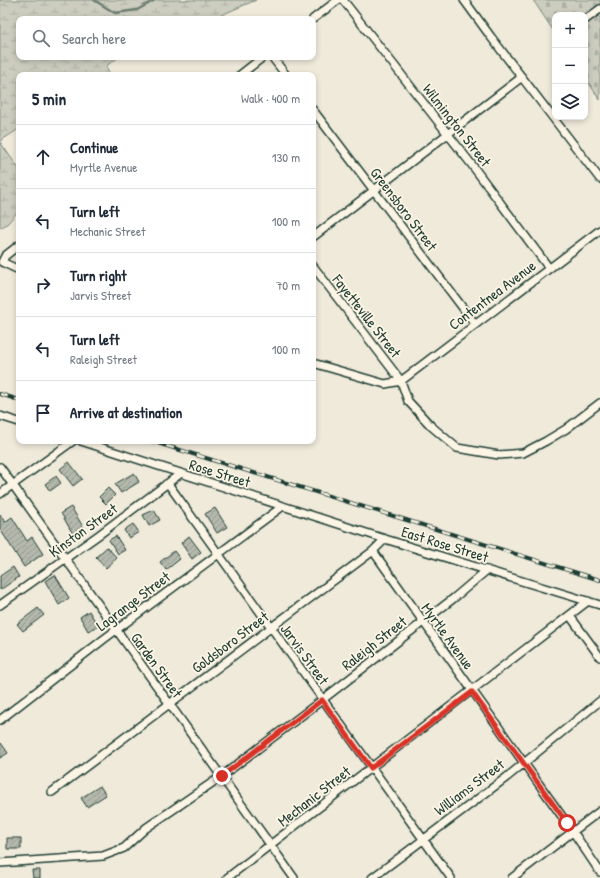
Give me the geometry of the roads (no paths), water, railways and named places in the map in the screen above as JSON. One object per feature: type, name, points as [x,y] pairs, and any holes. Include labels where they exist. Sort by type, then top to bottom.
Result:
[{"type":"street","points":[[316,17],[338,0]]},
{"type":"street","name":"Wilmington Street","points":[[343,0],[448,134],[549,268]]},
{"type":"street","points":[[464,0],[600,179]]},
{"type":"street","points":[[588,18],[600,9]]},
{"type":"street","points":[[244,72],[259,60]]},
{"type":"street","points":[[274,60],[284,72]]},
{"type":"street","points":[[316,235],[522,77]]},
{"type":"street","name":"Greensboro Street","points":[[316,114],[475,324]]},
{"type":"street","name":"Contentnea Avenue","points":[[401,381],[600,230]]},
{"type":"street","points":[[16,247],[3,258],[2,262],[16,269]]},
{"type":"street","name":"Fayetteville Street","points":[[316,270],[401,381],[408,400],[430,426],[457,448],[499,456],[523,453],[566,429],[600,403]]},
{"type":"street","points":[[316,364],[385,384],[401,381]]},
{"type":"street","points":[[0,416],[16,421]]},
{"type":"street","points":[[0,494],[69,444]]},
{"type":"street","name":"Rose Street","points":[[90,444],[284,506]]},
{"type":"street","name":"Garden Street","points":[[0,467],[12,486],[294,878]]},
{"type":"street","name":"Kinston Street","points":[[0,604],[65,559],[180,474]]},
{"type":"street","name":"Jarvis Street","points":[[166,484],[169,485],[451,878]]},
{"type":"street","name":"East Rose Street","points":[[284,506],[385,539],[600,605]]},
{"type":"street","name":"Lagrange Street","points":[[0,720],[116,631],[284,506]]},
{"type":"street","name":"Goldsboro Street","points":[[52,792],[373,551],[385,539]]},
{"type":"street","name":"Myrtle Avenue","points":[[373,551],[472,692],[524,762],[600,872]]},
{"type":"street","name":"Raleigh Street","points":[[0,863],[103,856],[124,848],[141,833],[222,776],[322,700],[487,570]]},
{"type":"street","name":"Mechanic Street","points":[[226,878],[472,692],[588,601]]},
{"type":"street","points":[[570,616],[600,657]]},
{"type":"street","name":"Williams Street","points":[[372,878],[524,762],[600,701]]},
{"type":"street","points":[[512,878],[600,811]]},
{"type":"waterway","points":[[94,0],[115,13],[137,10],[155,0]]},
{"type":"railway","points":[[0,394],[16,399]]},
{"type":"railway","points":[[161,444],[600,580]]}]
